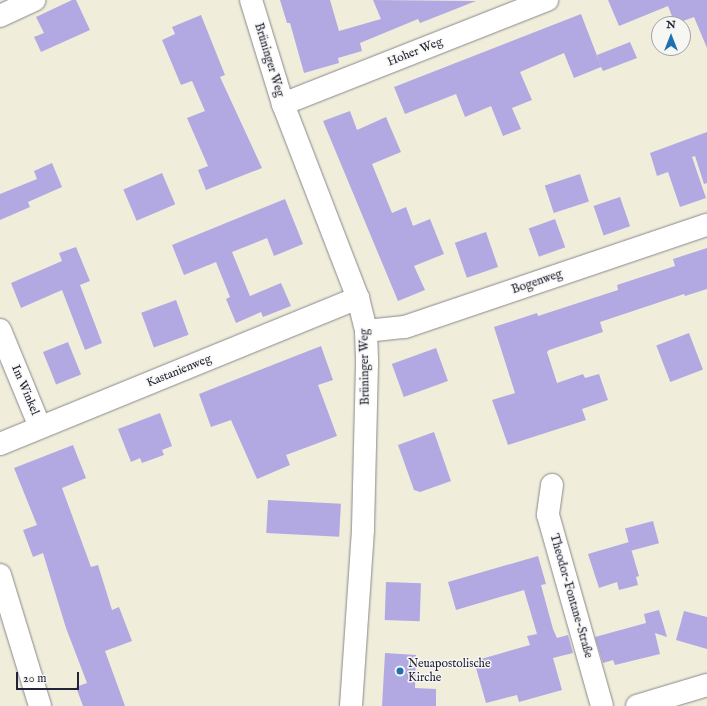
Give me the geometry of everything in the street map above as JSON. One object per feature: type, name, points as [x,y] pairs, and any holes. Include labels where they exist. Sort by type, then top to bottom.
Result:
[{"type":"street","points":[[0,16],[35,0]]},
{"type":"street","name":"Brüninger Weg","points":[[251,0],[283,104],[358,298],[366,331],[367,364],[363,530],[351,706]]},
{"type":"street","name":"Hoher Weg","points":[[283,104],[547,0]]},
{"type":"street","name":"Bogenweg","points":[[366,331],[405,327],[707,225]]},
{"type":"street","name":"Kastanienweg","points":[[0,444],[358,298]]},
{"type":"street","name":"Im Winkel","points":[[0,330],[40,427]]},
{"type":"street","name":"Theodor-Fontane-Straße","points":[[552,485],[548,515],[602,706]]},
{"type":"street","points":[[0,575],[40,706]]},
{"type":"street","points":[[637,706],[707,685]]},
{"type":"building","points":[[72,0],[76,0],[90,30],[41,52],[34,37],[44,33],[36,17]]},
{"type":"building","points":[[280,0],[330,0],[339,31],[381,19],[373,0],[476,1],[420,23],[418,19],[360,43],[362,51],[338,58],[339,63],[304,73],[290,23],[287,23]]},
{"type":"building","points":[[608,0],[707,0],[707,48],[694,17],[691,18],[691,16],[672,16],[668,6],[619,26]]},
{"type":"building","points":[[581,14],[601,66],[597,55],[630,42],[637,58],[603,71],[601,67],[574,78],[564,53],[520,72],[532,100],[512,108],[521,129],[503,136],[491,106],[465,117],[456,94],[405,114],[394,87]]},
{"type":"building","points":[[201,15],[225,75],[220,77],[262,168],[206,190],[198,170],[208,166],[187,118],[205,111],[192,81],[181,85],[162,40],[175,34],[172,27]]},
{"type":"building","points":[[350,111],[357,130],[386,117],[401,152],[372,164],[392,213],[406,207],[413,226],[430,219],[444,254],[414,266],[425,290],[398,301],[323,121]]},
{"type":"building","points":[[707,132],[707,183],[704,184],[695,156],[692,157],[706,198],[680,207],[668,172],[657,176],[650,153]]},
{"type":"building","points":[[52,163],[62,187],[28,202],[30,207],[0,220],[0,194],[37,179],[34,171]]},
{"type":"building","points":[[162,173],[175,204],[137,221],[123,189]]},
{"type":"building","points":[[580,174],[589,202],[554,213],[545,185]]},
{"type":"building","points":[[620,197],[630,226],[604,235],[594,206]]},
{"type":"building","points":[[285,199],[303,244],[274,256],[267,238],[232,252],[250,296],[281,283],[291,306],[263,317],[261,312],[236,323],[226,299],[230,297],[216,262],[184,275],[172,245]]},
{"type":"building","points":[[555,219],[565,247],[539,257],[529,229]]},
{"type":"building","points":[[486,232],[498,267],[467,278],[455,243]]},
{"type":"building","points":[[76,247],[90,281],[80,285],[102,343],[85,350],[62,290],[21,308],[11,283],[62,261],[59,253]]},
{"type":"building","points":[[707,248],[707,289],[685,296],[684,294],[600,322],[603,332],[549,350],[547,352],[557,383],[583,374],[585,378],[599,374],[608,400],[582,409],[586,420],[508,445],[492,400],[515,393],[494,327],[537,313],[538,316],[618,290],[617,285],[675,266],[673,259]]},
{"type":"building","points":[[176,300],[189,335],[154,347],[141,313]]},
{"type":"building","points":[[689,333],[703,369],[670,382],[656,346]]},
{"type":"building","points":[[68,342],[81,374],[56,385],[43,352]]},
{"type":"building","points":[[321,346],[333,380],[318,385],[337,436],[286,455],[290,465],[257,479],[231,420],[211,427],[199,394]]},
{"type":"building","points":[[436,348],[448,381],[404,397],[392,364]]},
{"type":"building","points":[[160,413],[172,446],[162,450],[164,455],[142,463],[140,458],[131,462],[118,429]]},
{"type":"building","points":[[434,432],[451,481],[420,492],[414,490],[398,445]]},
{"type":"building","points":[[73,445],[86,478],[62,488],[91,567],[98,565],[112,610],[119,607],[132,641],[105,651],[125,706],[83,706],[76,687],[87,683],[66,628],[43,553],[33,557],[23,530],[37,525],[14,468]]},
{"type":"building","points":[[268,500],[341,504],[339,537],[266,533]]},
{"type":"building","points":[[653,521],[659,543],[631,551],[625,529]]},
{"type":"building","points":[[629,542],[639,576],[636,577],[638,585],[619,590],[617,582],[599,588],[588,554]]},
{"type":"building","points":[[538,556],[546,584],[541,585],[553,629],[557,638],[568,635],[573,653],[553,658],[562,690],[519,702],[517,695],[486,703],[474,661],[530,645],[527,636],[537,634],[524,590],[456,610],[448,582]]},
{"type":"building","points":[[386,582],[421,583],[420,621],[385,620]]},
{"type":"building","points":[[659,610],[667,637],[655,633],[660,654],[615,665],[613,660],[603,663],[595,637],[646,623],[644,614]]},
{"type":"building","points":[[684,611],[707,617],[707,649],[676,640]]},
{"type":"building","name":"Neuapostolische Kirche","points":[[385,653],[416,655],[415,688],[436,689],[436,706],[382,706]]},
{"type":"place","name":"Neuapostolische Kirche","points":[[400,671]]}]
